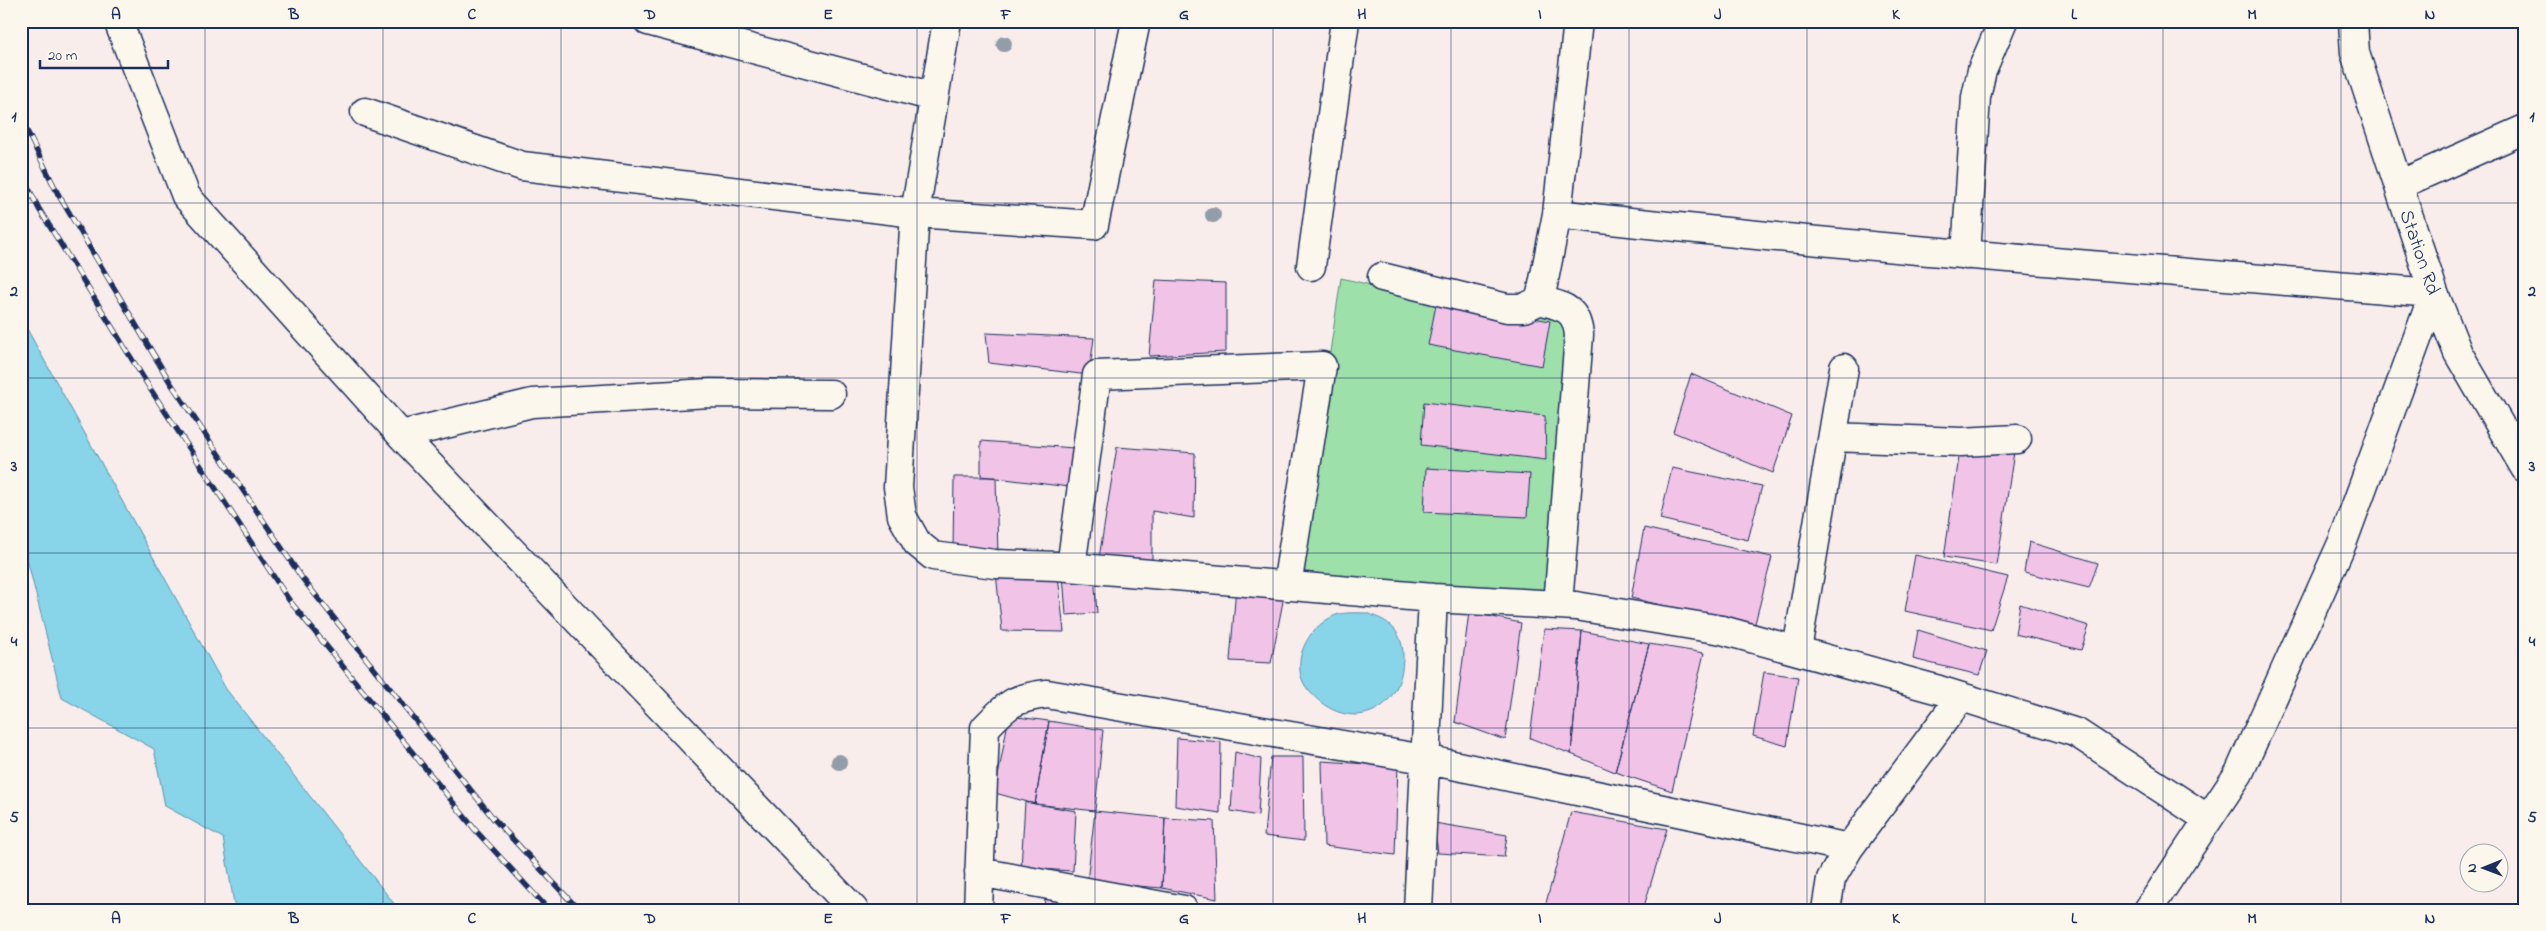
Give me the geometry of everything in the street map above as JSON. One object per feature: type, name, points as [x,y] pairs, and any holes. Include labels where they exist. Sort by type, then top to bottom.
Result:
[{"type":"street","points":[[118,21],[186,196],[401,434],[854,910]]},
{"type":"street","points":[[648,21],[934,97]]},
{"type":"street","points":[[947,21],[915,213],[898,487],[902,516],[917,543],[933,556],[995,564],[1071,567],[1433,598],[1558,605],[1722,630],[1961,697],[2077,733],[2208,819]]},
{"type":"street","points":[[365,112],[522,166],[915,213],[1094,225],[1136,21]]},
{"type":"street","points":[[1311,266],[1345,21]]},
{"type":"street","points":[[1540,300],[1558,214],[1578,21]]},
{"type":"street","points":[[1966,255],[1976,96],[1982,70],[2003,21]]},
{"type":"street","name":"Station Rd","points":[[2353,21],[2355,53],[2434,293],[2458,353],[2525,468]]},
{"type":"street","points":[[2399,185],[2525,129]]},
{"type":"street","points":[[1558,214],[1689,229],[1966,255],[2434,293],[2343,541],[2239,773],[2148,910]]},
{"type":"street","points":[[1382,277],[1507,308],[1524,308],[1540,300],[1566,308],[1576,318],[1579,334],[1558,605]]},
{"type":"street","points":[[1071,567],[1097,375],[1322,366],[1287,586]]},
{"type":"street","points":[[1797,650],[1844,368]]},
{"type":"street","points":[[401,434],[532,403],[710,393],[832,394]]},
{"type":"street","points":[[1833,437],[1961,442],[2017,439]]},
{"type":"street","points":[[1418,910],[1433,598]]},
{"type":"street","points":[[978,910],[985,728],[1002,710],[1022,697],[1047,694],[1424,760],[1849,848]]},
{"type":"street","points":[[1826,910],[1832,879],[1849,848],[1961,697]]},
{"type":"street","points":[[979,872],[1184,910]]},
{"type":"green space","points":[[1341,278],[1491,313],[1533,311],[1572,319],[1548,597],[1297,575]]},
{"type":"water","points":[[21,318],[226,689],[399,910],[235,910],[223,838],[165,806],[154,749],[62,698],[21,535]]},
{"type":"water","points":[[1366,613],[1385,621],[1398,635],[1403,651],[1401,675],[1394,692],[1384,704],[1371,712],[1356,715],[1340,713],[1324,705],[1309,691],[1303,681],[1300,659],[1309,637],[1326,620],[1340,614]]},
{"type":"building","points":[[1156,280],[1226,283],[1226,352],[1149,356]]},
{"type":"building","points":[[1437,300],[1550,321],[1542,366],[1428,345]]},
{"type":"building","points":[[986,333],[1094,338],[1089,375],[989,363]]},
{"type":"building","points":[[1691,374],[1792,416],[1773,473],[1673,432]]},
{"type":"building","points":[[1424,402],[1545,416],[1546,460],[1421,445]]},
{"type":"building","points":[[981,441],[1074,448],[1069,487],[981,476]]},
{"type":"building","points":[[1961,444],[2014,452],[1997,565],[1944,557]]},
{"type":"building","points":[[1117,447],[1195,453],[1194,518],[1152,511],[1152,568],[1098,564]]},
{"type":"building","points":[[1426,468],[1530,474],[1527,517],[1424,512]]},
{"type":"building","points":[[1672,468],[1762,486],[1748,540],[1660,519]]},
{"type":"building","points":[[954,477],[996,477],[998,555],[953,552]]},
{"type":"building","points":[[1644,528],[1772,557],[1754,627],[1631,598]]},
{"type":"building","points":[[2029,542],[2098,563],[2089,588],[2024,572]]},
{"type":"building","points":[[1915,555],[2008,577],[1991,630],[1905,611]]},
{"type":"building","points":[[996,573],[1058,575],[1064,632],[1002,631]]},
{"type":"building","points":[[1094,573],[1097,613],[1066,615],[1063,575]]},
{"type":"building","points":[[1236,587],[1285,591],[1271,663],[1230,661]]},
{"type":"building","points":[[2020,604],[2089,626],[2081,650],[2015,634]]},
{"type":"building","points":[[1469,612],[1521,623],[1505,740],[1455,722]]},
{"type":"building","points":[[1544,629],[1582,631],[1571,754],[1530,738]]},
{"type":"building","points":[[1918,630],[1987,651],[1979,675],[1913,659]]},
{"type":"building","points":[[1582,631],[1649,644],[1615,772],[1571,754]]},
{"type":"building","points":[[1649,644],[1704,653],[1672,791],[1615,772]]},
{"type":"building","points":[[1764,672],[1798,677],[1787,746],[1753,736]]},
{"type":"building","points":[[1009,716],[1049,721],[1035,804],[995,793]]},
{"type":"building","points":[[1049,721],[1103,730],[1095,811],[1035,804]]},
{"type":"building","points":[[1177,738],[1221,742],[1220,813],[1175,806]]},
{"type":"building","points":[[1235,752],[1261,759],[1258,816],[1231,811]]},
{"type":"building","points":[[1271,757],[1303,757],[1304,841],[1264,836]]},
{"type":"building","points":[[1322,761],[1398,766],[1395,855],[1324,846]]},
{"type":"building","points":[[1025,802],[1076,811],[1073,871],[1021,868]]},
{"type":"building","points":[[1095,811],[1165,818],[1162,888],[1087,882]]},
{"type":"building","points":[[1571,812],[1667,829],[1643,910],[1544,910]]},
{"type":"building","points":[[1165,818],[1214,821],[1217,899],[1162,888]]},
{"type":"building","points":[[1434,823],[1507,835],[1504,857],[1438,853]]},
{"type":"building","points":[[1046,886],[1114,910],[1044,910]]},
{"type":"building","points":[[1435,908],[1482,910],[1434,910]]},
{"type":"railway","points":[[21,119],[58,194],[170,382],[302,578],[493,818],[579,910]]},
{"type":"railway","points":[[21,173],[39,209],[151,390],[289,600],[477,832],[549,910]]}]
